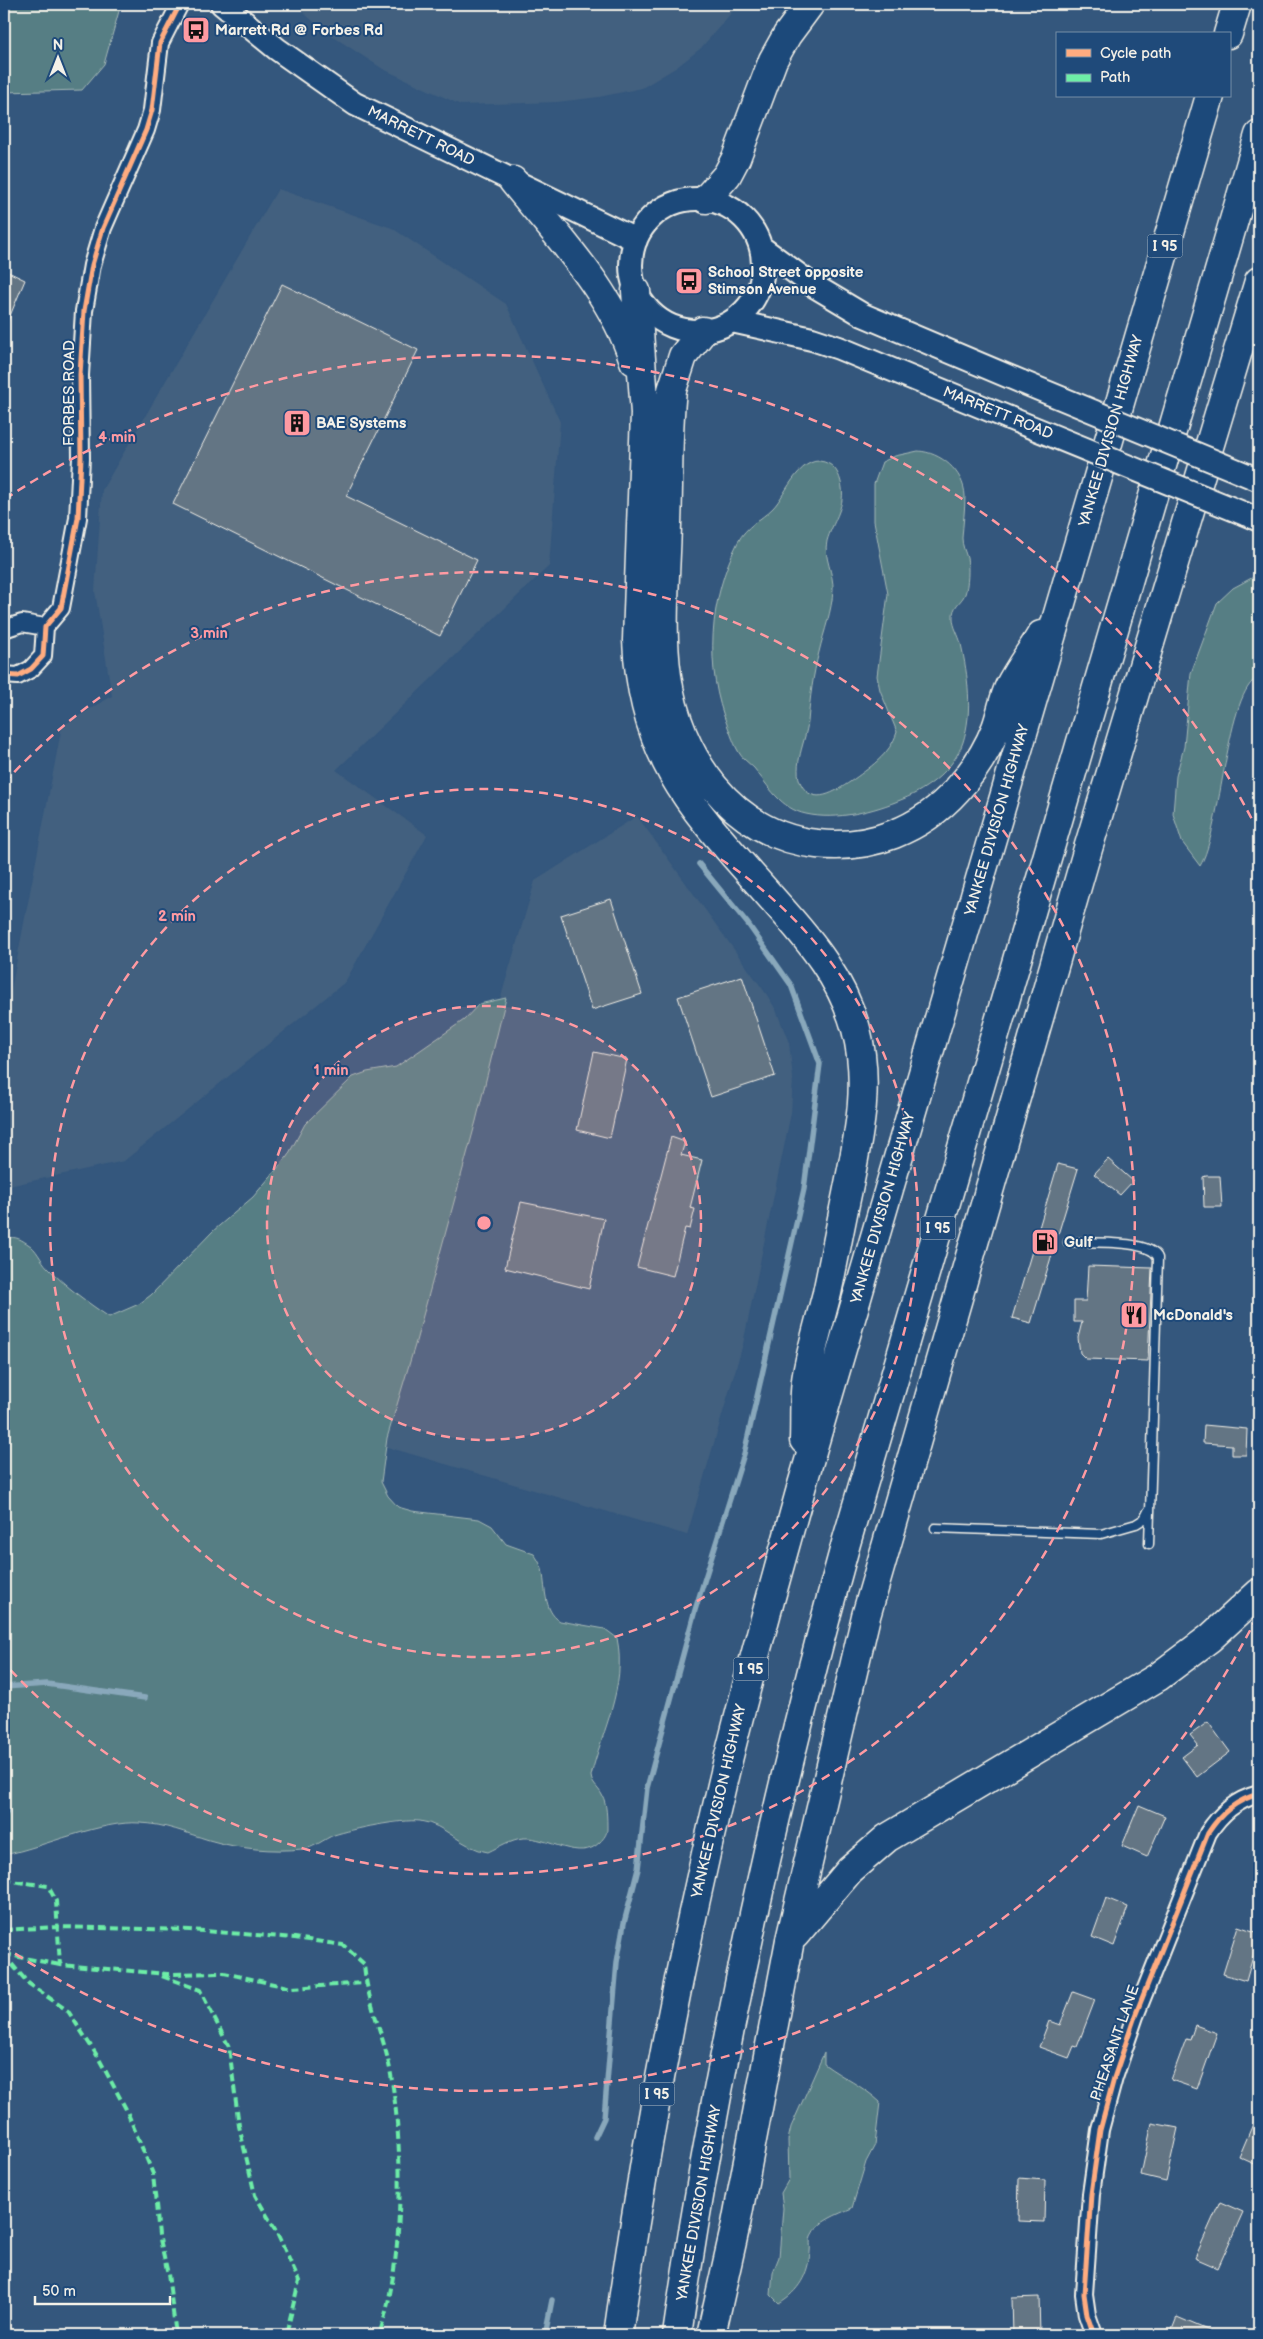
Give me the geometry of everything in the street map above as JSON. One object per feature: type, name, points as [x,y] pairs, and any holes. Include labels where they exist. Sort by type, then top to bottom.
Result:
[{"type":"highway","points":[[706,199],[732,167],[773,60],[791,29],[810,4]]},
{"type":"highway","points":[[1229,32],[1237,4]]},
{"type":"highway","name":"YANKEE DIVISION HIGHWAY","points":[[618,2335],[649,2141],[692,1919],[736,1726],[802,1484],[1209,98]]},
{"type":"highway","name":"YANKEE DIVISION HIGHWAY","points":[[677,2335],[724,2054],[765,1860],[811,1670],[848,1533],[1259,135]]},
{"type":"highway","points":[[513,181],[596,285],[614,313],[628,342],[645,402]]},
{"type":"highway","points":[[711,2335],[734,2232],[790,1940],[858,1648],[1087,852],[1252,318],[1259,281]]},
{"type":"highway","points":[[636,291],[645,402],[637,640],[642,691],[653,730],[674,779],[694,809],[804,934],[830,970],[850,1013],[862,1062],[863,1096],[860,1132],[827,1292],[807,1376],[802,1484]]},
{"type":"highway","points":[[703,331],[683,356],[672,390],[664,627],[666,663],[674,708],[692,753],[714,788],[740,814],[780,836],[805,842],[832,845],[858,844],[885,838],[926,817],[958,789],[983,755],[996,727],[1009,687],[1061,601]]},
{"type":"highway","points":[[790,1940],[845,1875],[887,1838],[1158,1677],[1210,1638],[1259,1593]]},
{"type":"main road","name":"MARRETT ROAD","points":[[222,4],[277,49],[355,104],[636,240]]},
{"type":"main road","points":[[706,199],[730,207],[740,214],[756,233],[762,248],[764,268],[759,290],[745,312],[723,326],[703,331],[684,330],[661,320],[646,308],[636,291],[631,266],[636,240],[649,219],[670,205],[681,201],[706,199]]},
{"type":"main road","points":[[762,248],[811,284],[863,316],[1258,480]]},
{"type":"main road","name":"MARRETT ROAD","points":[[732,322],[812,339],[839,348],[1252,517]]},
{"type":"street","name":"FORBES ROAD","points":[[46,627],[61,608],[78,518],[81,458],[80,375],[84,311],[92,264],[103,228],[150,117],[160,43],[180,4]]},
{"type":"street","points":[[4,629],[22,623],[46,627],[43,656],[31,670],[18,676],[4,675]]},
{"type":"street","name":"PHEASANT LANE","points":[[1094,2335],[1086,2315],[1085,2274],[1096,2154],[1114,2078],[1142,1998],[1208,1833],[1225,1811],[1248,1797],[1259,1794]]},
{"type":"lane","points":[[1068,1242],[1142,1246],[1154,1251],[1158,1258],[1149,1544]]},
{"type":"lane","points":[[936,1528],[1101,1534],[1140,1521],[1146,1516],[1150,1505]]},
{"type":"shaded area","points":[[293,4],[739,4],[701,48],[677,67],[642,88],[599,97],[557,102],[461,105],[383,69],[326,32]]},
{"type":"shaded area","points":[[278,189],[392,228],[506,304],[560,422],[549,566],[336,770],[427,835],[345,982],[124,1161],[4,1187],[4,1027],[62,726],[112,696],[95,591],[102,490]]},
{"type":"shaded area","points":[[637,816],[776,1010],[789,1043],[793,1078],[791,1113],[743,1344],[687,1535],[370,1442],[535,881]]},
{"type":"green space","points":[[4,4],[121,4],[104,64],[82,90],[4,92]]},
{"type":"green space","points":[[918,451],[934,455],[949,464],[964,487],[962,538],[968,562],[968,571],[965,594],[953,614],[954,625],[964,656],[968,693],[968,718],[963,742],[959,752],[947,769],[931,784],[912,795],[855,814],[818,816],[806,814],[782,802],[754,768],[741,756],[736,748],[720,704],[715,681],[713,634],[716,610],[728,564],[741,536],[749,527],[773,508],[803,468],[819,461],[829,464],[834,468],[841,481],[842,502],[829,534],[826,547],[833,590],[815,669],[807,729],[800,753],[798,770],[801,784],[806,791],[818,796],[832,793],[864,772],[878,760],[889,748],[897,732],[880,690],[877,676],[888,594],[874,521],[874,484],[882,462],[895,456]]},
{"type":"green space","points":[[1259,574],[1259,677],[1248,687],[1239,707],[1214,823],[1200,866],[1182,842],[1173,814],[1176,776],[1184,747],[1191,673],[1217,603],[1233,588]]},
{"type":"green space","points":[[506,998],[476,1121],[415,1345],[387,1438],[381,1482],[388,1496],[398,1507],[412,1511],[479,1519],[492,1526],[506,1544],[534,1554],[542,1569],[548,1605],[555,1617],[560,1621],[605,1629],[617,1638],[619,1674],[616,1691],[591,1776],[605,1802],[607,1831],[605,1836],[592,1848],[583,1850],[563,1847],[532,1838],[523,1838],[488,1852],[470,1846],[429,1823],[411,1821],[377,1825],[334,1835],[307,1848],[268,1850],[220,1843],[158,1825],[125,1823],[91,1830],[4,1855],[4,1242],[9,1238],[15,1238],[31,1246],[45,1265],[62,1281],[109,1317],[139,1304],[151,1295],[213,1231],[253,1197],[287,1157],[305,1124],[353,1077],[367,1072],[396,1067],[464,1020],[479,1004]]},
{"type":"green space","points":[[824,2053],[824,2064],[867,2091],[880,2102],[875,2145],[866,2162],[852,2208],[823,2222],[814,2231],[810,2238],[809,2260],[805,2275],[797,2288],[779,2303],[771,2295],[773,2272],[779,2257],[783,2208],[781,2193],[789,2179],[788,2140],[791,2127]]},
{"type":"building","points":[[4,270],[25,280],[4,330]]},
{"type":"building","name":"BAE Systems","points":[[282,284],[418,350],[346,496],[477,560],[440,636],[173,504]]},
{"type":"building","points":[[611,899],[642,994],[592,1010],[561,915]]},
{"type":"building","points":[[742,976],[775,1076],[711,1097],[678,997]]},
{"type":"building","points":[[594,1052],[627,1059],[610,1138],[577,1130]]},
{"type":"building","points":[[671,1137],[685,1142],[681,1155],[702,1160],[690,1208],[695,1209],[690,1229],[685,1228],[673,1276],[637,1267]]},
{"type":"building","points":[[1108,1159],[1133,1181],[1120,1195],[1094,1174]]},
{"type":"building","name":"Gulf","points":[[1058,1164],[1078,1169],[1031,1323],[1012,1318]]},
{"type":"building","points":[[1220,1176],[1222,1207],[1204,1207],[1203,1177]]},
{"type":"building","points":[[521,1202],[604,1219],[589,1289],[505,1268]]},
{"type":"building","points":[[1088,1266],[1152,1268],[1148,1361],[1086,1359],[1080,1353],[1078,1338],[1082,1322],[1074,1322],[1074,1301],[1086,1301]]},
{"type":"building","points":[[1204,1425],[1247,1429],[1246,1455],[1232,1455],[1232,1445],[1203,1443]]},
{"type":"building","points":[[1208,1722],[1230,1752],[1197,1777],[1182,1757],[1198,1745],[1190,1735]]},
{"type":"building","points":[[1139,1805],[1165,1816],[1147,1857],[1122,1846]]},
{"type":"building","points":[[1106,1898],[1128,1907],[1114,1946],[1092,1937]]},
{"type":"building","points":[[1238,1926],[1259,1933],[1259,1955],[1254,1953],[1246,1981],[1223,1974]]},
{"type":"building","points":[[1073,1992],[1095,2000],[1077,2047],[1074,2046],[1069,2058],[1039,2047],[1049,2021],[1060,2025]]},
{"type":"building","points":[[1195,2025],[1217,2033],[1197,2089],[1171,2080],[1186,2039],[1190,2040]]},
{"type":"building","points":[[1259,2110],[1259,2166],[1239,2157]]},
{"type":"building","points":[[1152,2123],[1178,2128],[1166,2181],[1141,2175]]},
{"type":"building","points":[[1019,2178],[1045,2180],[1044,2222],[1018,2221]]},
{"type":"building","points":[[1220,2202],[1243,2212],[1218,2268],[1195,2258]]},
{"type":"building","points":[[1039,2297],[1040,2335],[1013,2335],[1012,2298]]},
{"type":"building","points":[[1177,2317],[1219,2335],[1170,2335]]},
{"type":"waterway","points":[[595,2137],[604,2118],[617,1962],[624,1923],[638,1869],[647,1788],[695,1610],[744,1454],[804,1189],[820,1064],[791,985],[748,924],[699,864]]},
{"type":"waterway","points":[[4,1687],[47,1684],[145,1698]]},
{"type":"waterway","points":[[4,1818],[7,1811]]},
{"type":"waterway","points":[[545,2335],[552,2300]]},
{"type":"marked path","points":[[4,1880],[48,1886],[56,1901],[60,1965],[167,1974],[224,1973],[292,1988],[365,1983]]},
{"type":"marked path","points":[[4,1930],[56,1927],[190,1930],[295,1938],[343,1945],[364,1964],[372,2006],[385,2047],[391,2075],[400,2172],[397,2241],[393,2275],[379,2335]]},
{"type":"marked path","points":[[4,1954],[60,1965]]},
{"type":"marked path","points":[[4,1955],[28,1983],[68,2011],[98,2057],[126,2109],[153,2174],[159,2235],[168,2274],[176,2335]]},
{"type":"marked path","points":[[162,1976],[200,1990],[229,2047],[239,2126],[255,2195],[276,2231],[299,2281],[286,2335]]},
{"type":"marked path","points":[[125,2335],[147,2332],[151,2335]]},
{"type":"cycle path","points":[[4,675],[18,676],[31,669],[43,656],[45,627],[61,608],[78,518],[81,458],[80,375],[84,311],[92,265],[103,228],[146,130],[152,110],[160,43],[180,4]]},
{"type":"cycle path","points":[[1094,2335],[1087,2315],[1084,2294],[1091,2194],[1100,2130],[1114,2078],[1135,2016],[1208,1833],[1218,1819],[1230,1808],[1243,1800],[1259,1794]]},
{"type":"place","name":"Marrett Rd @ Forbes Rd","points":[[196,30]]},
{"type":"place","name":"School Street opposite Stimson Avenue","points":[[689,281]]},
{"type":"place","name":"BAE Systems","points":[[297,423]]},
{"type":"place","name":"Gulf","points":[[1045,1242]]},
{"type":"place","name":"McDonald's","points":[[1134,1315]]}]
